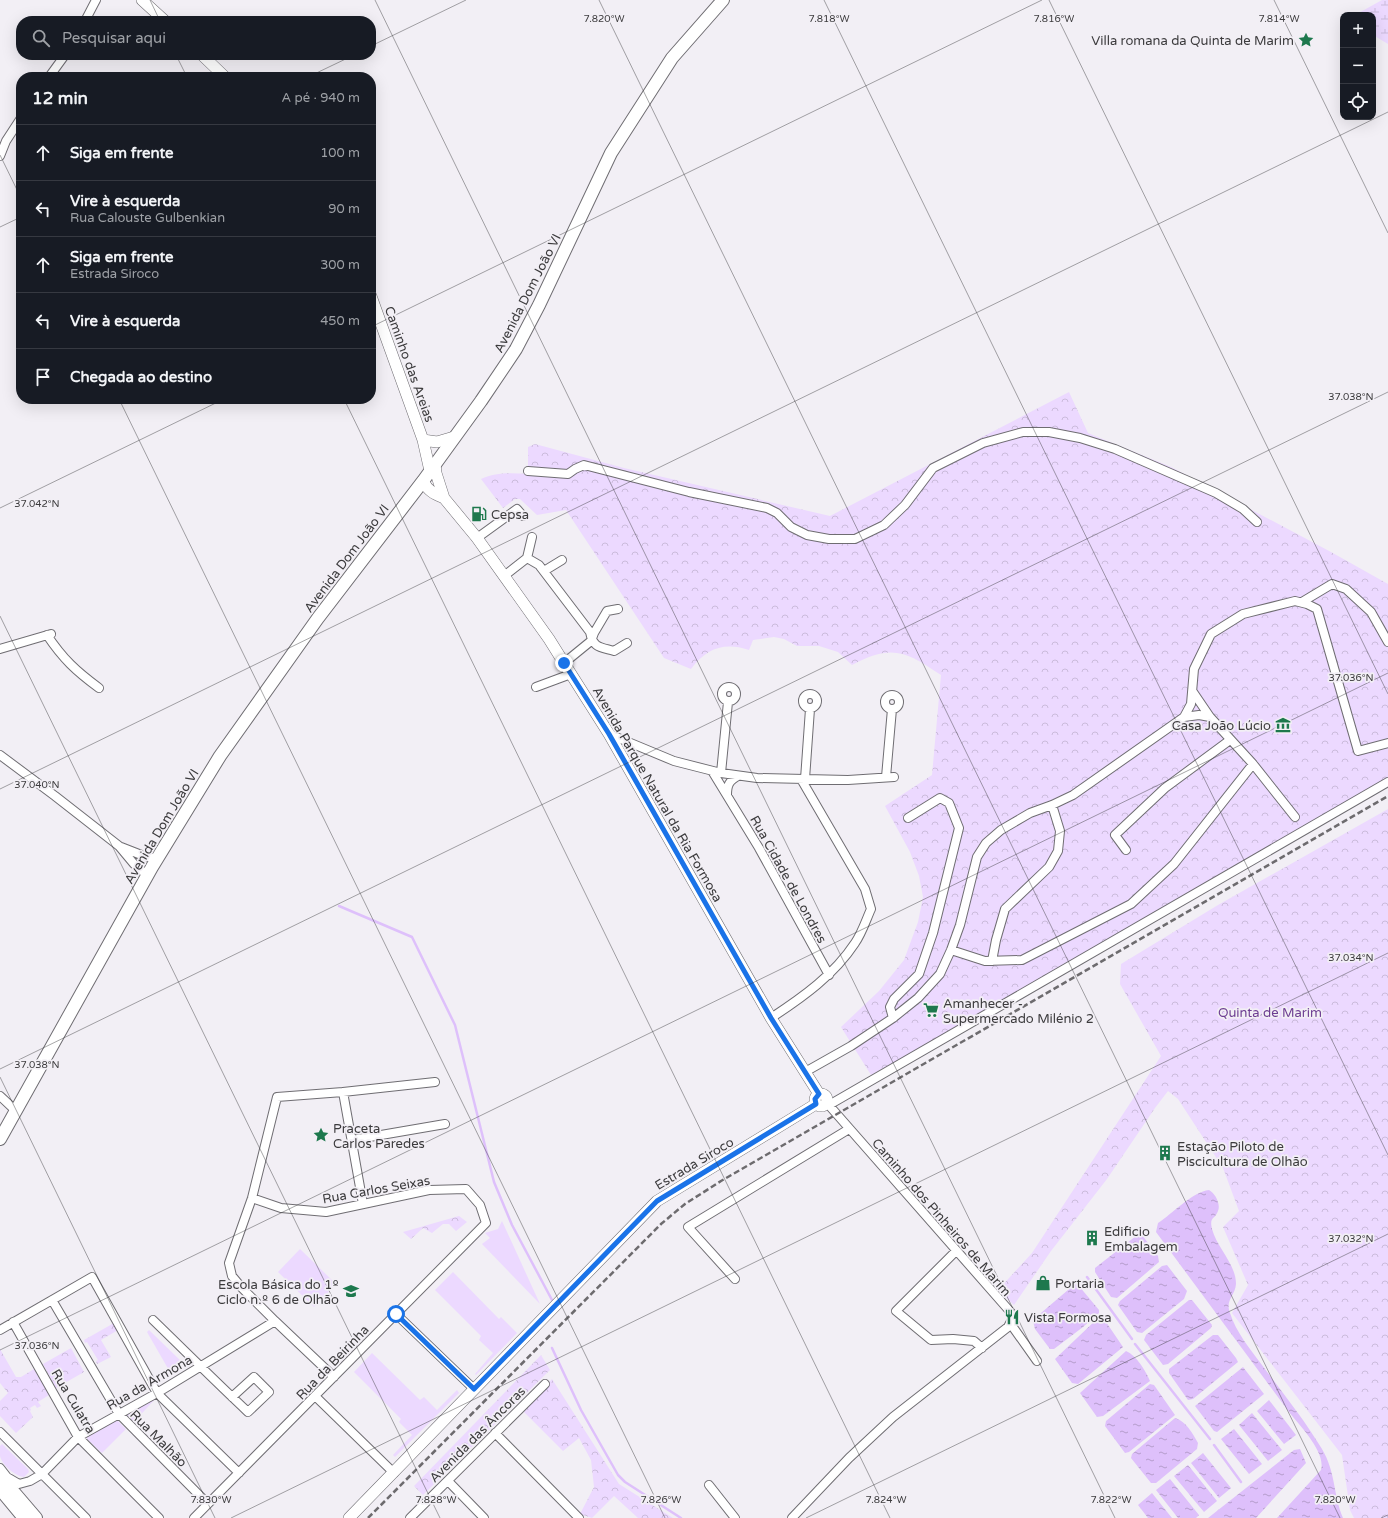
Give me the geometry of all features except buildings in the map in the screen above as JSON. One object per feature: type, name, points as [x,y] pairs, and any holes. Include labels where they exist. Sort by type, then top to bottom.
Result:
[{"type":"main road","name":"Avenida Dom João VI","points":[[0,1139],[157,859],[220,756],[318,618],[408,501],[481,401],[516,349],[539,305],[611,153],[672,58],[724,1]]},
{"type":"main road","points":[[0,1476],[36,1518]]},
{"type":"main road","points":[[0,1490],[24,1518]]},
{"type":"street","points":[[88,16],[96,0]]},
{"type":"street","points":[[142,0],[160,16]]},
{"type":"street","points":[[53,72],[62,60]]},
{"type":"street","points":[[207,60],[220,72]]},
{"type":"street","points":[[0,156],[6,141],[16,126]]},
{"type":"street","name":"Caminho das Areias","points":[[376,309],[427,444],[432,468],[436,473],[436,490]]},
{"type":"street","points":[[528,471],[568,474],[584,465],[600,468],[689,492],[767,508],[777,513],[791,527],[807,535],[829,539],[855,539],[884,525],[905,505],[933,468],[983,443],[1023,432],[1049,432],[1080,438],[1115,449],[1216,493],[1243,509],[1257,522]]},
{"type":"street","points":[[436,490],[427,487],[432,468],[427,444],[454,437]]},
{"type":"street","points":[[408,501],[421,494],[436,490]]},
{"type":"street","name":"Avenida Parque Natural da Ria Formosa","points":[[436,490],[477,538],[549,639],[609,734],[771,1018],[823,1102]]},
{"type":"street","points":[[477,538],[517,509],[524,516]]},
{"type":"street","points":[[504,576],[526,558],[532,537]]},
{"type":"street","points":[[526,558],[539,565],[544,571],[590,632],[591,641],[595,646],[614,651],[627,643]]},
{"type":"street","points":[[544,571],[562,560]]},
{"type":"street","points":[[1302,602],[1332,584],[1346,589],[1371,612],[1388,642]]},
{"type":"street","points":[[805,1072],[851,1046],[893,1018],[918,998],[940,974],[951,950],[960,925],[977,857],[986,843],[1001,830],[1030,814],[1074,795],[1184,717],[1191,704],[1194,669],[1211,634],[1243,614],[1295,601],[1317,608],[1358,751],[1388,743]]},
{"type":"street","points":[[564,663],[591,641],[607,611],[618,609]]},
{"type":"street","points":[[0,649],[49,634],[58,650],[73,668],[99,688]]},
{"type":"street","points":[[536,687],[571,674]]},
{"type":"street","points":[[1193,692],[1210,716],[1253,764],[1295,817]]},
{"type":"street","points":[[721,773],[728,702]]},
{"type":"street","points":[[771,1018],[802,997],[829,975],[856,942],[871,909],[865,889],[803,779],[810,708]]},
{"type":"street","points":[[609,734],[674,761],[738,776],[757,778],[848,780],[890,777],[892,709]]},
{"type":"street","points":[[1184,717],[1199,715],[1210,716]]},
{"type":"street","points":[[1126,850],[1115,835],[1165,788],[1230,740]]},
{"type":"street","points":[[0,755],[56,796],[118,846],[134,864],[148,875]]},
{"type":"street","points":[[951,950],[985,961],[1022,960],[1131,904],[1174,864],[1253,764]]},
{"type":"street","name":"Rua Cidade de Londres","points":[[712,771],[759,848],[829,975]]},
{"type":"street","points":[[727,795],[727,786],[730,780],[738,776]]},
{"type":"street","points":[[823,1102],[1388,782]]},
{"type":"street","points":[[893,1018],[890,1007],[894,999],[918,974],[933,933],[959,828],[949,803],[940,798],[908,818]]},
{"type":"street","points":[[992,961],[996,940],[1005,909],[1049,867],[1058,851],[1060,830],[1052,805]]},
{"type":"street","points":[[118,846],[144,856],[157,859]]},
{"type":"street","points":[[334,1377],[275,1321],[232,1276],[230,1263],[252,1198],[277,1097],[343,1092],[435,1082]]},
{"type":"street","points":[[343,1092],[363,1204]]},
{"type":"street","points":[[0,1096],[15,1110]]},
{"type":"street","name":"Caminho dos Pinheiros de Marim","points":[[823,1102],[849,1129],[1014,1316],[1010,1324]]},
{"type":"street","name":"Estrada Siroco","points":[[349,1518],[657,1201],[823,1102]]},
{"type":"street","points":[[352,1140],[445,1124]]},
{"type":"street","points":[[735,1279],[688,1227],[849,1129]]},
{"type":"street","name":"Rua Carlos Seixas","points":[[252,1198],[281,1208],[326,1212],[429,1190],[466,1189],[480,1205],[486,1223]]},
{"type":"street","name":"Rua da Beirinha","points":[[194,1518],[486,1223]]},
{"type":"street","points":[[956,1251],[896,1311],[931,1340],[953,1339],[974,1342],[982,1348]]},
{"type":"street","points":[[0,1330],[92,1277],[157,1393],[239,1473]]},
{"type":"street","name":"Rua Malhão","points":[[52,1300],[119,1414],[208,1504]]},
{"type":"street","points":[[396,1314],[474,1389]]},
{"type":"street","points":[[153,1320],[232,1397],[248,1412],[269,1392],[254,1377],[232,1397]]},
{"type":"street","name":"Rua da Armona","points":[[42,1474],[78,1437],[157,1393],[275,1321]]},
{"type":"street","name":"Rua Culatra","points":[[13,1322],[78,1437],[159,1518]]},
{"type":"street","points":[[792,1518],[849,1458],[893,1417],[982,1348],[1010,1324],[1037,1360]]},
{"type":"street","name":"Avenida das Âncoras","points":[[410,1518],[544,1384]]},
{"type":"street","points":[[315,1396],[394,1473]]},
{"type":"street","points":[[0,1432],[86,1518]]},
{"type":"street","points":[[496,1433],[579,1518]]},
{"type":"street","points":[[0,1468],[7,1477],[19,1484],[30,1481],[42,1474]]},
{"type":"street","points":[[448,1481],[484,1518]]},
{"type":"street","points":[[709,1485],[735,1518]]},
{"type":"green space","points":[[1382,0],[1388,0],[1388,44],[1376,37],[1376,12],[1360,12]]},
{"type":"green space","points":[[1069,392],[1088,433],[1171,467],[1388,584],[1388,786],[871,1075],[841,1027],[879,991],[904,960],[918,922],[923,897],[919,876],[910,852],[885,806],[932,775],[941,675],[918,661],[899,653],[889,652],[878,654],[852,665],[838,652],[819,646],[797,646],[784,639],[774,637],[753,640],[749,650],[732,647],[717,649],[703,656],[691,669],[664,658],[566,510],[537,515],[520,499],[515,499],[503,508],[481,479],[498,474],[528,474],[528,447],[535,444],[624,468],[830,516]]},
{"type":"green space","name":"Quinta de Marim","points":[[1388,809],[1388,1518],[1354,1518],[1350,1510],[1342,1455],[1232,1313],[1248,1285],[1223,1227],[1239,1211],[1223,1168],[1178,1099],[1168,1091],[1107,1179],[1051,1251],[1014,1305],[998,1290],[1032,1253],[1161,1056],[1120,984],[1121,964],[1218,905]]},
{"type":"green space","points":[[459,1216],[467,1222],[456,1231],[449,1224],[443,1224],[432,1233],[423,1228],[411,1239],[403,1232]]},
{"type":"green space","points":[[502,1221],[540,1304],[482,1244],[490,1238],[485,1233],[498,1229]]},
{"type":"green space","points":[[300,1249],[336,1284],[314,1307],[278,1272]]},
{"type":"green space","points":[[453,1272],[499,1319],[501,1317],[517,1333],[476,1375],[475,1374],[493,1353],[479,1340],[481,1336],[435,1290]]},
{"type":"green space","points":[[114,1323],[118,1330],[101,1340],[111,1357],[97,1364],[96,1361],[98,1360],[87,1342],[85,1343],[84,1340]]},
{"type":"green space","points":[[149,1330],[183,1363],[170,1372],[147,1332]]},
{"type":"green space","points":[[71,1348],[84,1372],[56,1388],[43,1364]]},
{"type":"green space","points":[[0,1349],[16,1377],[21,1377],[34,1369],[49,1395],[38,1402],[41,1406],[37,1408],[35,1405],[30,1408],[33,1417],[16,1433],[0,1416],[0,1401],[8,1393],[0,1383]]},
{"type":"green space","points":[[372,1353],[420,1400],[424,1397],[437,1410],[457,1390],[459,1393],[395,1457],[393,1455],[412,1435],[399,1422],[401,1419],[354,1372]]},
{"type":"green space","points":[[541,1355],[550,1370],[423,1495],[414,1486]]},
{"type":"green space","points":[[552,1379],[619,1484],[673,1518],[638,1518],[614,1496],[592,1518],[580,1514],[594,1487],[591,1460],[579,1438],[563,1451],[524,1412]]},
{"type":"green space","points":[[157,1397],[134,1422],[127,1415],[128,1413]]},
{"type":"green space","points":[[117,1420],[126,1429],[102,1453],[87,1439],[87,1435]]},
{"type":"green space","points":[[2,1444],[28,1469],[29,1472],[24,1477],[13,1472],[3,1463],[0,1456],[0,1446]]},
{"type":"water","points":[[1209,1190],[1215,1196],[1219,1205],[1217,1214],[1211,1222],[1214,1236],[1230,1263],[1235,1277],[1235,1288],[1229,1301],[1229,1309],[1233,1320],[1248,1347],[1300,1416],[1327,1458],[1343,1518],[1277,1518],[1321,1470],[1322,1463],[1320,1455],[1311,1440],[1156,1232],[1158,1223],[1190,1198],[1203,1191]]},
{"type":"water","points":[[1142,1235],[1158,1256],[1159,1262],[1117,1298],[1111,1297],[1095,1272],[1095,1268],[1136,1236]]},
{"type":"water","points":[[1167,1265],[1187,1291],[1184,1299],[1142,1333],[1137,1332],[1118,1305],[1120,1301],[1162,1266]]},
{"type":"water","points":[[1075,1284],[1079,1286],[1099,1310],[1099,1313],[1054,1349],[1050,1349],[1035,1329],[1033,1321]]},
{"type":"water","points":[[1189,1300],[1192,1300],[1212,1325],[1211,1328],[1168,1364],[1163,1365],[1144,1340],[1146,1335]]},
{"type":"water","points":[[1098,1318],[1104,1319],[1123,1347],[1078,1384],[1072,1383],[1055,1359]]},
{"type":"water","points":[[1213,1335],[1218,1335],[1238,1362],[1193,1399],[1188,1400],[1169,1373],[1169,1369]]},
{"type":"water","points":[[1126,1351],[1130,1353],[1140,1364],[1150,1381],[1103,1416],[1097,1417],[1080,1393]]},
{"type":"water","points":[[1243,1367],[1264,1394],[1217,1432],[1214,1431],[1195,1406]]},
{"type":"water","points":[[1150,1384],[1154,1385],[1175,1415],[1129,1452],[1125,1453],[1105,1426],[1106,1421]]},
{"type":"water","points":[[1269,1400],[1296,1435],[1284,1444],[1257,1411]]},
{"type":"water","points":[[1252,1413],[1282,1450],[1268,1461],[1239,1425]]},
{"type":"water","points":[[1175,1418],[1183,1422],[1191,1432],[1198,1443],[1197,1449],[1156,1483],[1151,1483],[1131,1458],[1132,1454]]},
{"type":"water","points":[[1234,1429],[1262,1464],[1249,1474],[1221,1439]]},
{"type":"water","points":[[1300,1449],[1306,1463],[1256,1518],[1208,1518],[1294,1450]]},
{"type":"water","points":[[1203,1453],[1231,1488],[1219,1498],[1191,1463]]},
{"type":"water","points":[[1188,1465],[1217,1501],[1204,1512],[1174,1476]]},
{"type":"water","points":[[1170,1479],[1199,1515],[1196,1518],[1178,1518],[1156,1490]]},
{"type":"water","points":[[1152,1493],[1172,1518],[1148,1518],[1138,1505]]},
{"type":"waterway","points":[[339,906],[412,937],[455,1025],[494,1182],[512,1225],[552,1300]]},
{"type":"waterway","points":[[1087,1277],[1132,1339]]},
{"type":"waterway","points":[[1135,1344],[1210,1439]]},
{"type":"waterway","points":[[552,1348],[581,1410],[618,1475],[625,1482],[681,1518]]},
{"type":"waterway","points":[[1214,1445],[1241,1482]]},
{"type":"railway","points":[[368,1518],[661,1224],[685,1204],[721,1181],[1388,796]]},
{"type":"place","name":"Villa romana da Quinta de Marim","points":[[1306,40]]},
{"type":"place","name":"Cepsa","points":[[479,514]]},
{"type":"place","name":"Casa João Lúcio","points":[[1283,725]]},
{"type":"place","name":"Amanhecer - Supermercado Milénio 2","points":[[931,1010]]},
{"type":"place","name":"Praceta Carlos Paredes","points":[[321,1135]]},
{"type":"place","name":"Estação Piloto de Piscicultura de Olhão","points":[[1165,1153]]},
{"type":"place","name":"Edificio Embalagem","points":[[1092,1238]]},
{"type":"place","name":"Portaria","points":[[1043,1283]]},
{"type":"place","name":"Escola Básica do 1º Ciclo n.º 6 de Olhão","points":[[351,1291]]},
{"type":"place","name":"Vista Formosa","points":[[1012,1317]]},
{"type":"route","points":[[396,1314],[474,1389],[547,1316],[657,1201],[816,1104],[815,1099],[819,1094],[771,1018],[609,734],[564,663]]}]
